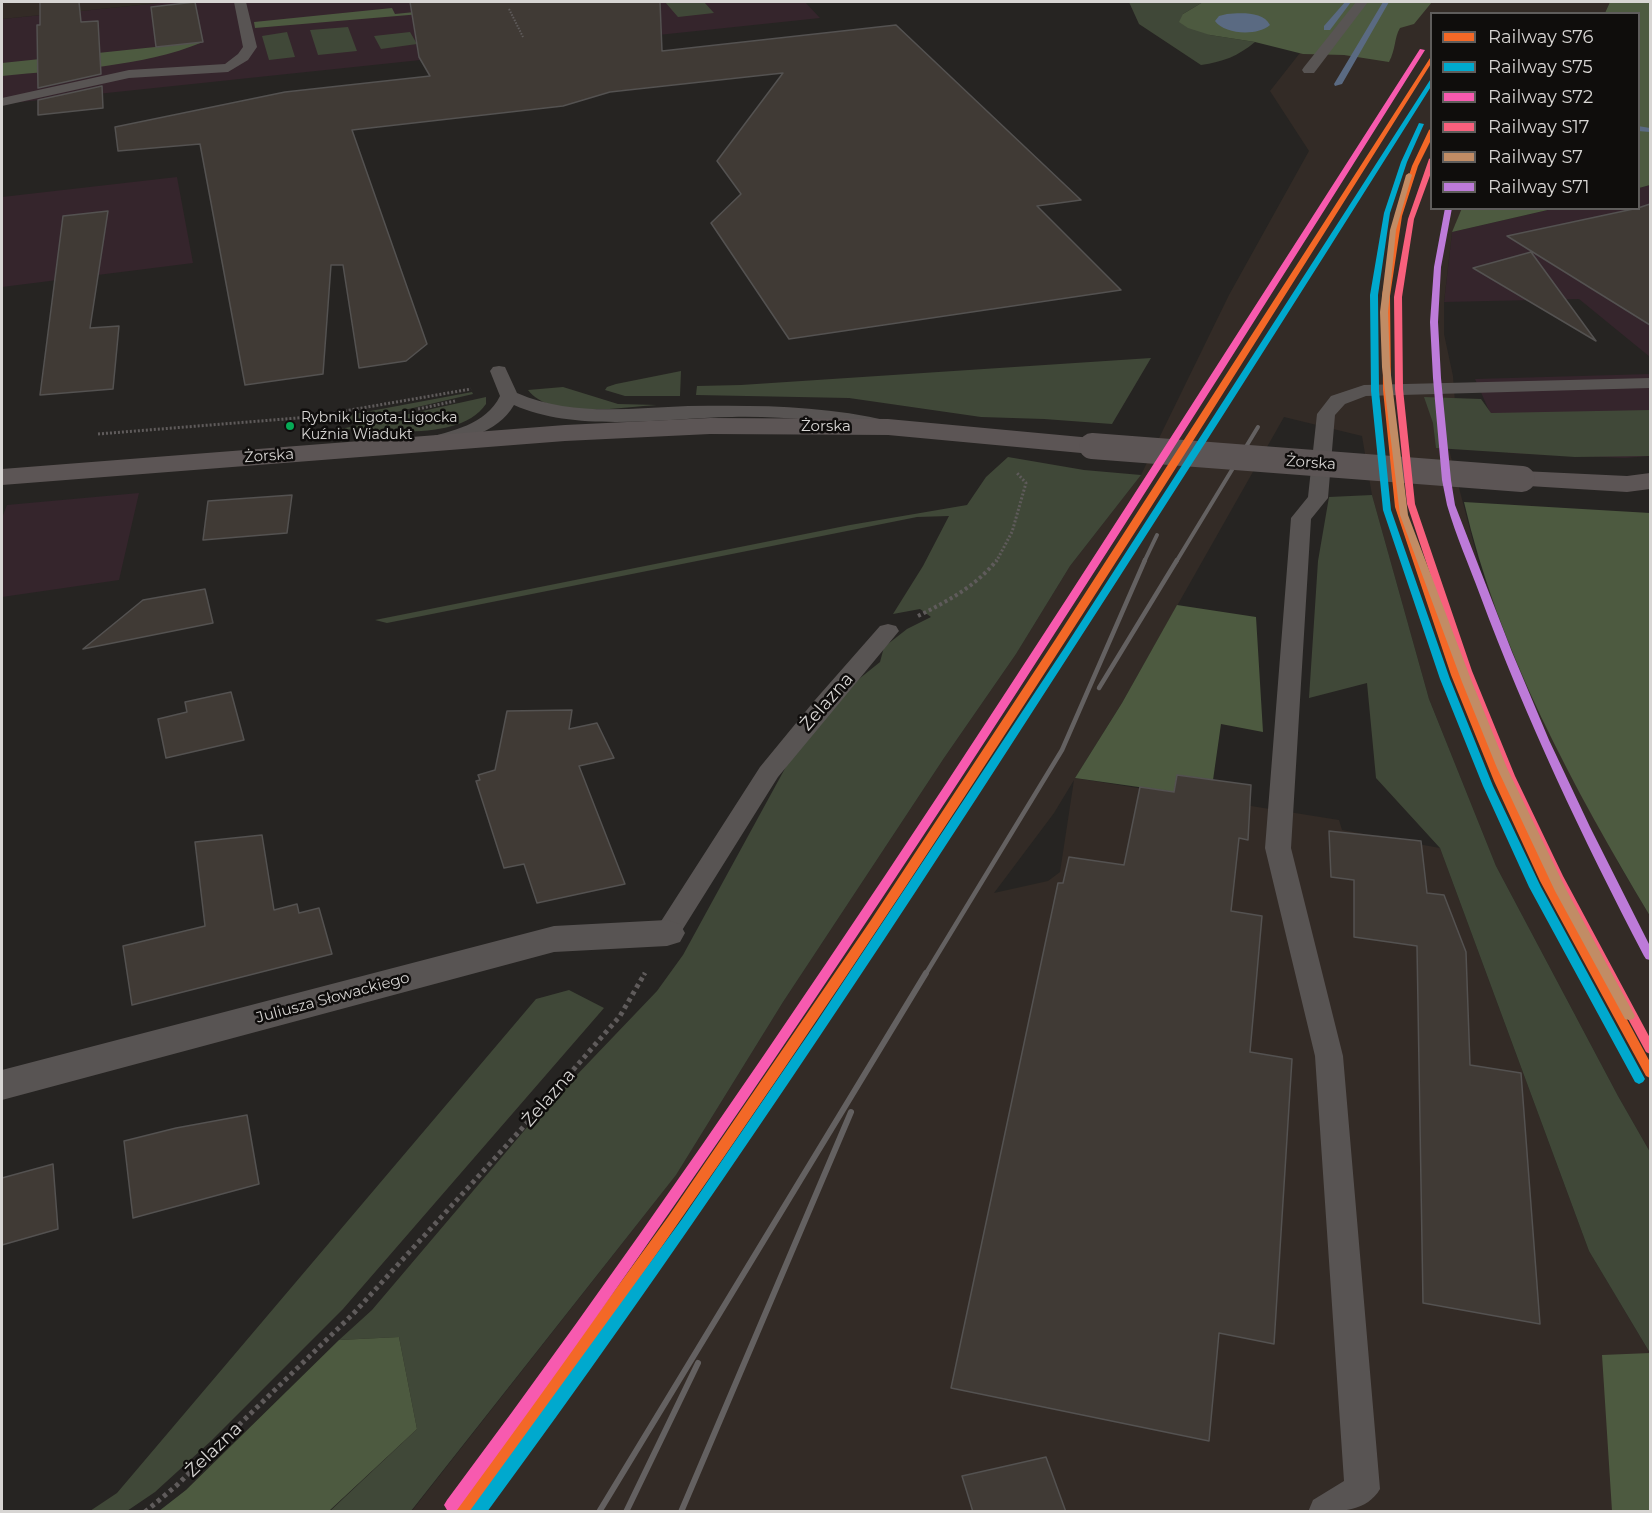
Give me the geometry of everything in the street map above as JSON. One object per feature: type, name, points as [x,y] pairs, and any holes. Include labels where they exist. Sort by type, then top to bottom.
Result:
[{"type":"main road","name":"Żorska","points":[[2,477],[577,433],[710,426],[888,427],[1092,446],[1522,479],[1643,484]]},
{"type":"street","name":"Juliusza Słowackiego","points":[[2,1085],[554,939],[667,933]]},
{"type":"lane","points":[[2,102],[129,74],[228,68],[243,57],[250,47],[240,2]]},
{"type":"lane","points":[[1309,70],[1362,2]]},
{"type":"lane","points":[[1326,1512],[1362,1489],[1329,1056],[1278,848],[1301,518],[1318,498],[1326,414],[1338,400],[1364,392],[1650,383]]},
{"type":"lane","points":[[505,385],[529,406],[568,416],[735,411],[803,413],[836,416],[888,427]]},
{"type":"lane","points":[[428,444],[479,427],[494,418],[502,410],[505,385]]},
{"type":"lane","name":"Żelazna","points":[[667,933],[769,772],[823,705],[888,631]]},
{"type":"path","points":[[509,9],[523,38]]},
{"type":"path","points":[[416,410],[505,385]]},
{"type":"path","points":[[97,434],[310,417],[505,385]]},
{"type":"path","points":[[888,631],[942,606],[975,584],[992,567],[1012,533],[1025,493],[1026,483],[1017,472],[1008,469]]},
{"type":"path","name":"Żelazna","points":[[145,1512],[176,1486],[353,1314],[518,1133],[621,1016],[667,933]]},
{"type":"shaded area","points":[[2,2],[169,2],[2,19]]},
{"type":"shaded area","points":[[169,2],[805,2],[820,18],[2,104],[2,19]]},
{"type":"shaded area","points":[[1340,2],[1610,2],[1605,12],[1430,12],[1430,210],[1462,210],[1452,233],[1444,302],[1444,334],[1453,376],[1455,402],[1441,419],[1481,572],[1619,864],[1650,916],[1650,1152],[1496,866],[1429,699],[1372,495],[1362,436],[1284,417],[1122,703],[1075,778],[1339,820],[1342,830],[1440,848],[1589,1251],[1650,1353],[1650,1511],[411,1512],[676,1175],[783,1002],[944,758],[1016,654],[1070,566],[1141,475],[1229,295],[1309,151],[1270,91]],"holes":[[[1074,780],[1060,872],[1048,881],[994,893],[1054,813]]]},
{"type":"shaded area","points":[[177,177],[193,263],[2,287],[2,197]]},
{"type":"shaded area","points":[[1650,185],[1650,357],[1579,299],[1444,302],[1452,232],[1548,210],[1640,210],[1640,188]]},
{"type":"shaded area","points":[[1650,374],[1650,456],[1625,458],[1508,453],[1475,379]]},
{"type":"shaded area","points":[[139,493],[119,580],[2,597],[2,518],[7,505]]},
{"type":"green space","points":[[665,2],[704,2],[714,13],[678,17]]},
{"type":"green space","points":[[1129,2],[1203,2],[1183,14],[1210,35],[1255,42],[1230,58],[1201,65],[1139,24]]},
{"type":"green space","points":[[1203,2],[1432,2],[1414,24],[1400,28],[1389,62],[1344,55],[1303,54],[1255,42],[1210,35],[1188,28],[1179,22],[1183,14]]},
{"type":"green space","points":[[1610,2],[1650,2],[1650,185],[1640,188],[1640,12],[1605,12]]},
{"type":"green space","points":[[473,6],[480,9],[255,28],[254,22],[392,8],[395,14]]},
{"type":"green space","points":[[348,27],[357,51],[318,55],[310,30]]},
{"type":"green space","points":[[287,32],[295,57],[269,60],[262,36]]},
{"type":"green space","points":[[410,32],[417,44],[381,49],[374,36]]},
{"type":"green space","points":[[203,42],[179,51],[129,62],[2,76],[2,63]]},
{"type":"green space","points":[[1461,210],[1548,210],[1452,232]]},
{"type":"green space","points":[[1151,358],[1112,424],[981,417],[849,398],[696,395],[697,386]]},
{"type":"green space","points":[[681,371],[680,396],[625,396],[605,390],[616,384]]},
{"type":"green space","points":[[563,387],[618,404],[657,405],[588,410],[570,408],[553,405],[539,399],[528,390]]},
{"type":"green space","points":[[472,392],[473,394],[353,422],[339,422],[349,415]]},
{"type":"green space","points":[[486,397],[486,404],[474,416],[440,429],[398,432],[341,429]]},
{"type":"green space","points":[[1424,397],[1481,399],[1491,413],[1650,410],[1650,456],[1575,457],[1436,448],[1433,423]]},
{"type":"green space","points":[[1008,457],[1084,470],[1141,475],[1070,566],[1016,654],[944,758],[783,1002],[676,1175],[411,1511],[329,1512],[417,1429],[399,1337],[339,1340],[372,1310],[529,1125],[657,991],[683,955],[788,763],[854,683],[880,662],[884,647],[907,629],[931,617],[920,609],[893,614],[923,566],[949,516],[917,517],[387,623],[375,620],[850,525],[967,505],[986,477]]},
{"type":"green space","points":[[1372,495],[1429,699],[1496,866],[1650,1152],[1650,1353],[1589,1251],[1440,848],[1376,778],[1367,683],[1309,698],[1318,561],[1329,497]]},
{"type":"green space","points":[[1464,502],[1650,513],[1650,916],[1566,767],[1517,664],[1479,557]]},
{"type":"green space","points":[[1177,605],[1256,617],[1263,732],[1221,724],[1213,780],[1177,775],[1174,792],[1075,778],[1122,703]]},
{"type":"green space","points":[[569,990],[604,1008],[343,1309],[211,1441],[155,1492],[127,1511],[90,1511],[117,1493],[536,999]]},
{"type":"green space","points":[[399,1337],[417,1429],[329,1511],[159,1511],[186,1490],[339,1340]]},
{"type":"green space","points":[[1650,1353],[1650,1511],[1612,1511],[1602,1355]]},
{"type":"water","points":[[1257,15],[1267,20],[1270,25],[1265,29],[1250,32],[1226,29],[1215,21],[1219,16]]},
{"type":"building","points":[[40,2],[79,2],[81,22],[98,21],[101,74],[38,88],[37,25],[40,25]]},
{"type":"building","points":[[195,2],[203,42],[156,47],[151,7]]},
{"type":"building","points":[[410,2],[660,2],[662,51],[896,25],[1081,200],[1037,206],[1121,290],[789,339],[711,223],[741,194],[717,161],[783,73],[610,92],[563,106],[352,130],[427,344],[406,361],[359,368],[343,265],[331,265],[323,374],[245,385],[200,144],[118,151],[115,127],[285,92],[430,76],[419,57]]},
{"type":"building","points":[[102,86],[103,108],[38,115],[38,100]]},
{"type":"building","points":[[1650,204],[1650,325],[1507,236],[1629,210],[1640,210],[1640,207]]},
{"type":"building","points":[[108,211],[90,328],[119,326],[113,389],[40,395],[63,216]]},
{"type":"building","points":[[1531,252],[1596,341],[1473,268]]},
{"type":"building","points":[[292,495],[287,533],[203,540],[208,501]]},
{"type":"building","points":[[205,589],[213,623],[83,649],[143,600]]},
{"type":"building","points":[[231,692],[244,740],[166,758],[158,719],[187,712],[185,702]]},
{"type":"building","points":[[572,710],[569,729],[597,723],[614,758],[579,766],[625,884],[537,903],[524,864],[504,868],[476,781],[480,780],[478,775],[495,770],[507,711]]},
{"type":"building","points":[[1177,775],[1251,785],[1248,840],[1239,838],[1231,911],[1262,916],[1250,1052],[1292,1059],[1274,1344],[1219,1333],[1209,1441],[951,1388],[1058,883],[1063,883],[1069,857],[1124,865],[1140,787],[1174,792]]},
{"type":"building","points":[[1329,831],[1421,841],[1427,893],[1444,895],[1466,952],[1470,1065],[1521,1073],[1540,1324],[1423,1303],[1417,946],[1354,937],[1354,880],[1331,877]]},
{"type":"building","points":[[262,835],[274,910],[297,904],[299,913],[319,908],[332,954],[132,1005],[123,946],[205,926],[195,842]]},
{"type":"building","points":[[247,1115],[259,1184],[133,1218],[124,1141],[176,1128]]},
{"type":"building","points":[[53,1164],[58,1229],[2,1245],[2,1178]]},
{"type":"building","points":[[1046,1457],[1066,1512],[973,1512],[962,1476]]},
{"type":"waterway","points":[[1327,28],[1348,2]]},
{"type":"waterway","points":[[1338,84],[1386,2]]},
{"type":"waterway","points":[[1640,128],[1650,130]]},
{"type":"railway","points":[[1176,562],[1258,427]]},
{"type":"railway","points":[[1144,562],[1157,535]]},
{"type":"railway","points":[[925,975],[1062,750],[1145,560]]},
{"type":"railway","points":[[1099,688],[1177,560]]},
{"type":"railway","points":[[599,1512],[926,973]]},
{"type":"railway","points":[[681,1512],[851,1112]]},
{"type":"railway","points":[[626,1512],[698,1363]]},
{"type":"rail line","name":"S72","points":[[452,1505],[524,1409],[663,1214],[865,916],[1157,467],[1422,50]]},
{"type":"rail line","name":"S76","points":[[462,1512],[534,1416],[673,1221],[875,923],[1113,557],[1430,60]]},
{"type":"rail line","name":"S75","points":[[477,1512],[618,1320],[821,1026],[1122,567],[1430,82]]},
{"type":"rail line","name":"S75","points":[[1421,124],[1404,162],[1387,213],[1374,295],[1375,391],[1387,510],[1445,679],[1488,786],[1535,887],[1639,1079]]},
{"type":"rail line","name":"S76","points":[[1430,134],[1415,166],[1399,216],[1386,296],[1387,390],[1399,507],[1456,675],[1499,781],[1546,881],[1650,1073]]},
{"type":"rail line","name":"S17","points":[[1430,165],[1411,219],[1398,297],[1399,389],[1411,504],[1467,671],[1510,776],[1557,876],[1650,1049]]},
{"type":"rail line","name":"S7","points":[[1409,175],[1393,230],[1384,312],[1386,367],[1404,515],[1502,768],[1561,891],[1629,1016]]},
{"type":"rail line","name":"S71","points":[[1449,210],[1437,267],[1434,322],[1446,480],[1451,505],[1507,652],[1544,740],[1584,827],[1650,956]]},
{"type":"place","name":"Rybnik Ligota-Ligocka Kuźnia Wiadukt","points":[[290,426]]}]
